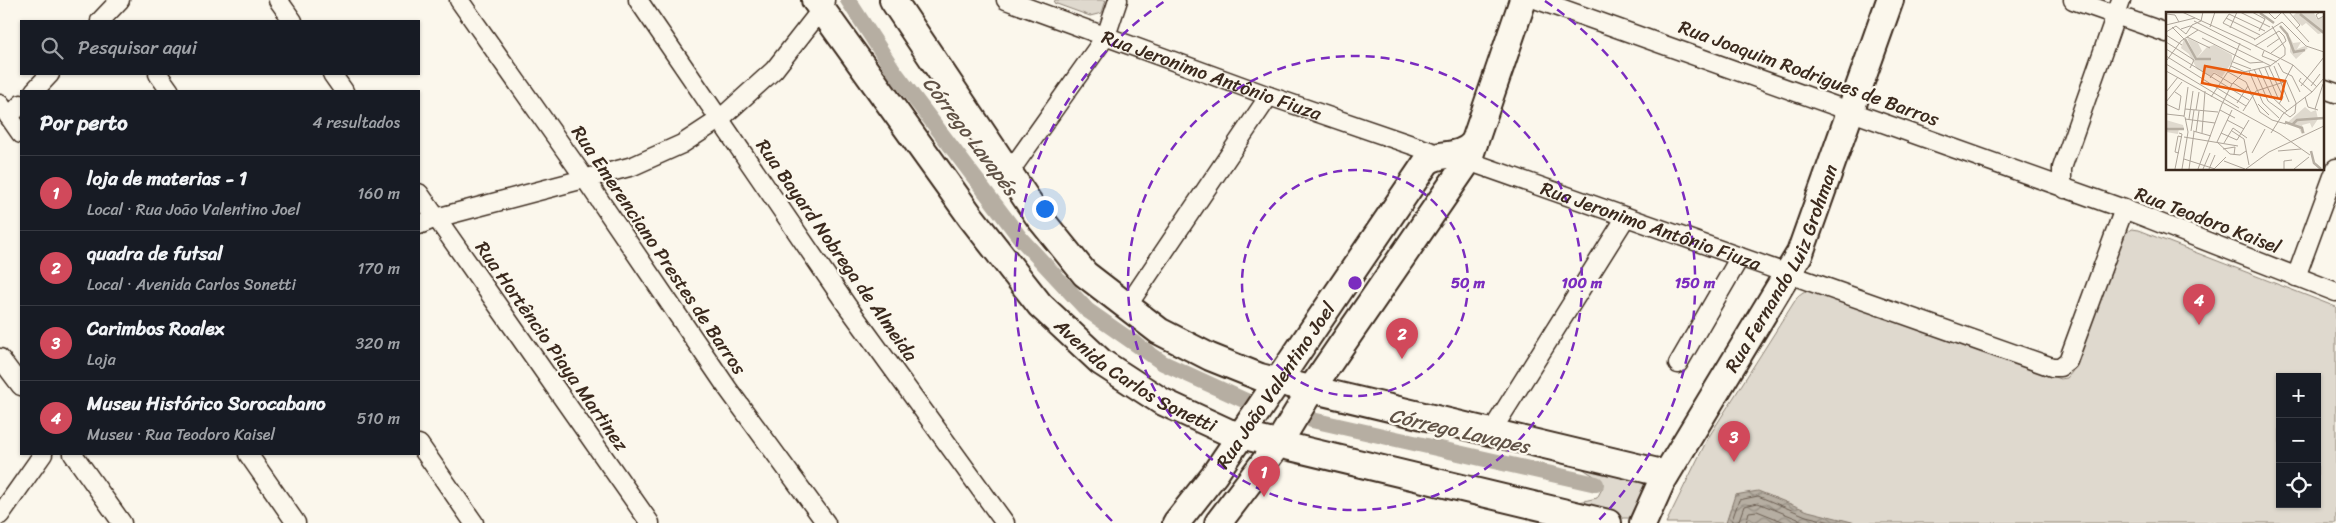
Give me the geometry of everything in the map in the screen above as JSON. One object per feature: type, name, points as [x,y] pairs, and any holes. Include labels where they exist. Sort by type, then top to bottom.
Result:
[{"type":"street","points":[[278,0],[292,20]]},
{"type":"street","name":"Rua Emerenciano Prestes de Barros","points":[[459,0],[728,389],[826,523]]},
{"type":"street","name":"Rua Bayard Nobrega de Almeida","points":[[638,0],[848,307],[1005,523]]},
{"type":"street","points":[[893,0],[1038,216],[1085,274],[1126,308],[1159,331],[1210,357],[1260,377],[1491,432],[1663,478]]},
{"type":"street","name":"Rua Jeronimo Antônio Fiuza","points":[[1006,0],[1450,160],[1626,217],[1789,273],[2052,367],[2060,367],[2068,362],[2124,209]]},
{"type":"street","points":[[1008,174],[1106,36],[1118,0]]},
{"type":"street","name":"Rua João Valentino Joel","points":[[1218,523],[1278,444],[1450,160],[1523,0]]},
{"type":"street","name":"Rua Joaquim Rodrigues de Barros","points":[[1538,0],[1852,110],[2065,189]]},
{"type":"street","name":"Rua Fernando Luiz Grohman","points":[[1644,523],[1663,478],[1800,253],[1890,0]]},
{"type":"street","points":[[2073,0],[2118,8],[2166,32]]},
{"type":"street","points":[[420,225],[436,218],[633,166],[682,144],[720,119],[774,70],[820,3]]},
{"type":"street","name":"Avenida Carlos Sonetti","points":[[820,3],[971,217],[1040,306],[1102,362],[1161,401],[1228,432],[1608,523]]},
{"type":"street","points":[[2065,189],[2062,182],[2062,168],[2118,8]]},
{"type":"street","points":[[102,20],[118,10]]},
{"type":"street","points":[[35,90],[49,75]]},
{"type":"street","points":[[159,75],[169,90]]},
{"type":"street","points":[[333,75],[343,90]]},
{"type":"street","points":[[2324,89],[2336,93]]},
{"type":"street","points":[[1126,308],[1269,96]]},
{"type":"street","points":[[10,108],[20,132]]},
{"type":"street","name":"Rua João Valentino Joel","points":[[1176,523],[1214,475],[1277,381],[1450,160]]},
{"type":"street","points":[[2296,276],[2336,168]]},
{"type":"street","name":"Rua Teodoro Kaisel","points":[[2065,189],[2124,209],[2336,292]]},
{"type":"street","name":"Rua Hortêncio Piaya Martinez","points":[[420,194],[650,523]]},
{"type":"street","points":[[1491,432],[1626,217]]},
{"type":"street","points":[[1678,364],[1740,257]]},
{"type":"street","points":[[0,358],[20,385]]},
{"type":"street","points":[[420,445],[474,523]]},
{"type":"street","points":[[0,515],[42,455]]},
{"type":"street","points":[[74,455],[122,523]]},
{"type":"street","points":[[249,455],[296,523]]},
{"type":"shaded area","points":[[1055,0],[1106,0],[1102,13],[1090,16],[1054,3]]},
{"type":"shaded area","points":[[2131,229],[2138,230],[2336,307],[2336,523],[1666,523],[1708,438],[1798,296],[1803,292],[1811,291],[2060,379],[2067,378],[2072,372],[2125,234]]},
{"type":"shaded area","points":[[1577,465],[1629,474],[1645,485],[1647,499],[1633,518],[1609,518],[1566,505],[1597,498],[1603,487],[1594,476]]},
{"type":"water","points":[[1758,491],[1808,511],[1856,523],[1726,523],[1735,495]]},
{"type":"waterway","name":"Córrego Lavapés","points":[[848,0],[894,71],[1021,239],[1087,310],[1163,363],[1246,401]]},
{"type":"waterway","name":"Córrego Lavapes","points":[[1312,420],[1596,484]]},
{"type":"place","name":"Museu Histórico Sorocabano","points":[[2199,325]]},
{"type":"place","name":"quadra de futsal","points":[[1402,359]]},
{"type":"place","name":"Carimbos Roalex","points":[[1734,462]]},
{"type":"place","name":"loja de materias - 1","points":[[1264,497]]}]
